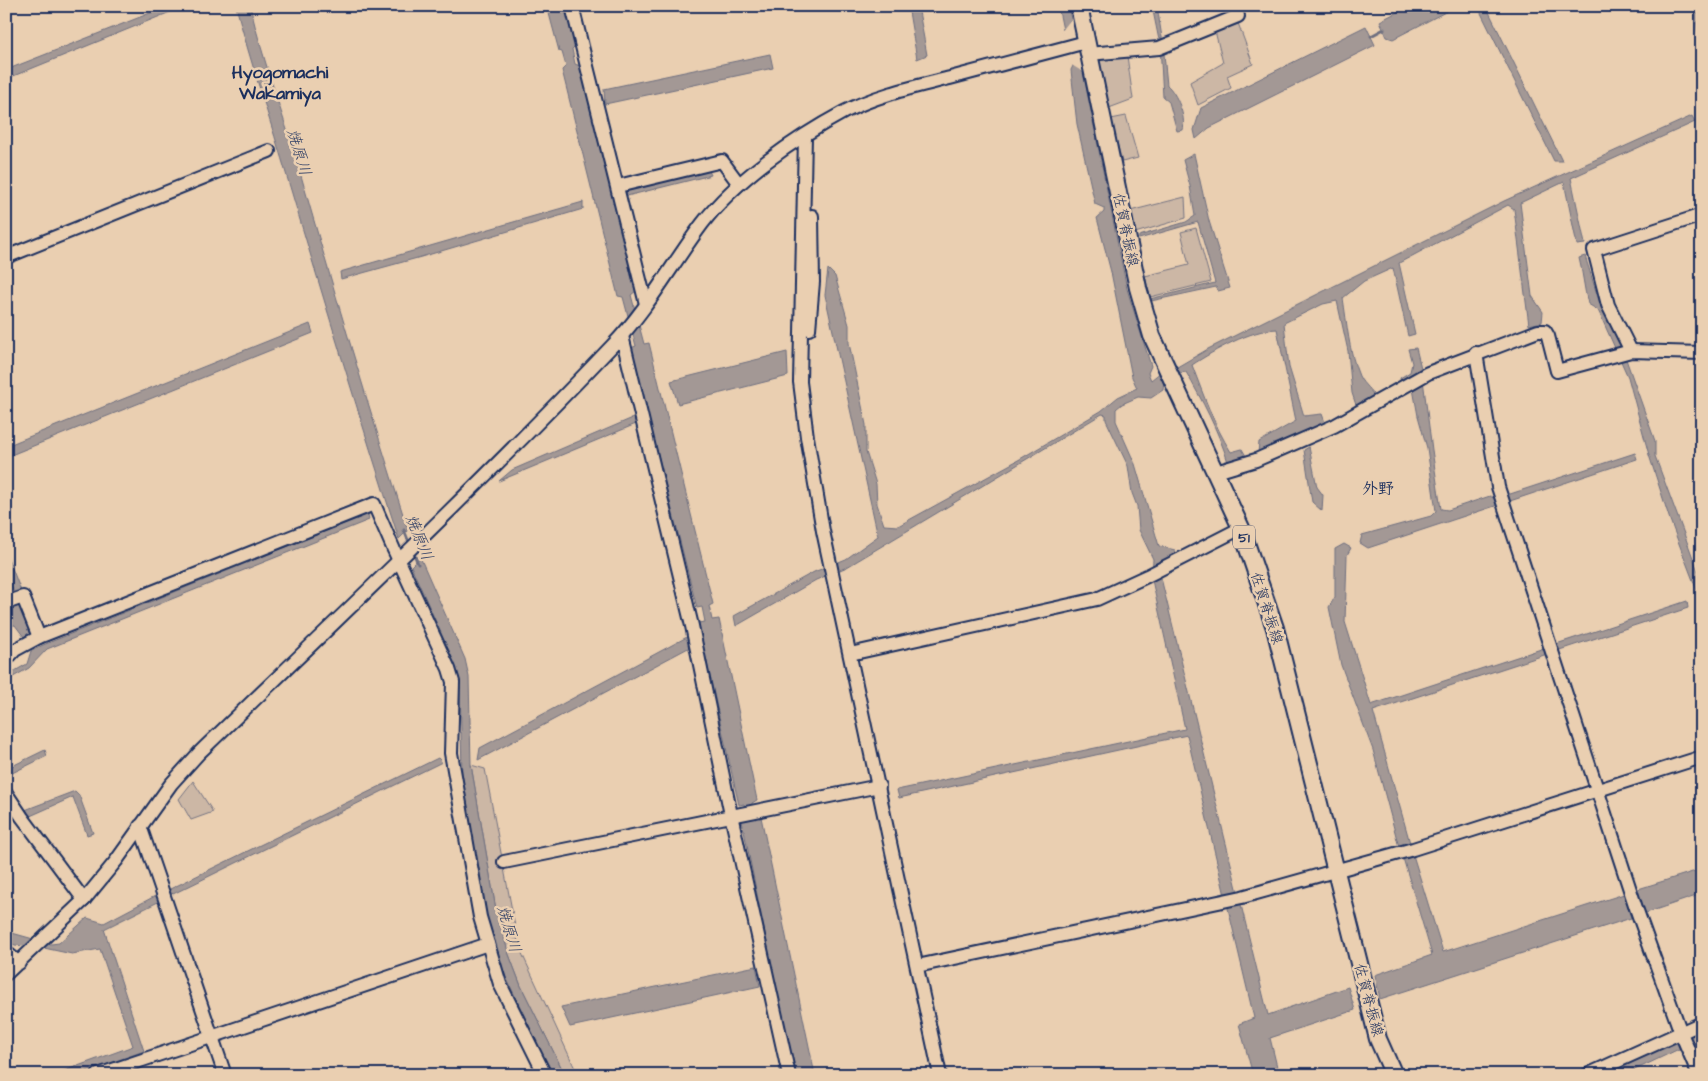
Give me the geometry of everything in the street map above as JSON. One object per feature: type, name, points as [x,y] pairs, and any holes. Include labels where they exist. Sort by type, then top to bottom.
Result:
[{"type":"main road","name":"佐賀脊振線","points":[[1079,6],[1084,47],[1138,288],[1152,336],[1241,528],[1275,628],[1378,1039],[1394,1075]]},
{"type":"street","points":[[572,6],[618,186],[643,309]]},
{"type":"street","points":[[6,974],[84,900],[116,861],[171,784],[199,753],[547,415],[626,332],[703,222],[739,184],[769,160],[845,112],[880,97],[1064,48],[1162,47],[1238,16],[1235,6]]},
{"type":"street","points":[[805,136],[810,159],[813,282],[804,403],[807,437],[833,577],[940,1075]]},
{"type":"street","points":[[6,257],[269,151]]},
{"type":"street","points":[[618,186],[722,161],[739,184]]},
{"type":"street","points":[[1631,351],[1608,305],[1594,250],[1702,215]]},
{"type":"street","points":[[1216,472],[1256,460],[1334,426],[1428,373],[1476,353],[1538,331],[1545,331],[1548,336],[1557,371],[1631,351],[1702,353]]},
{"type":"street","points":[[626,332],[789,1075]]},
{"type":"street","points":[[1476,353],[1503,500],[1634,903],[1684,1040],[1699,1075]]},
{"type":"street","points":[[6,660],[15,650],[39,637],[374,504],[449,669],[453,682],[451,753],[480,917],[500,984],[546,1075]]},
{"type":"street","points":[[850,654],[1097,599],[1241,528]]},
{"type":"street","points":[[6,603],[23,597],[39,637]]},
{"type":"street","points":[[917,966],[1242,897],[1400,853],[1702,757]]},
{"type":"street","points":[[504,862],[879,786]]},
{"type":"street","points":[[6,793],[84,900]]},
{"type":"street","points":[[140,826],[225,1075]]},
{"type":"street","points":[[98,1075],[488,944]]},
{"type":"street","points":[[6,952],[19,963]]},
{"type":"street","points":[[1587,1075],[1684,1040],[1702,1023]]},
{"type":"shaded area","points":[[168,6],[185,6],[6,79],[6,70]]},
{"type":"shaded area","points":[[236,6],[250,6],[408,530],[399,539],[342,360]]},
{"type":"shaded area","points":[[547,6],[565,6],[575,46],[572,49],[575,64],[580,66],[636,291],[631,295],[644,344],[649,343],[713,604],[709,606],[712,620],[719,619],[757,800],[752,803],[754,818],[761,817],[815,1075],[794,1075],[742,821],[747,819],[744,804],[739,805],[698,623],[705,622],[702,607],[697,608],[631,348],[636,346],[623,297],[618,296],[562,70],[566,66],[562,52],[559,51]]},
{"type":"shaded area","points":[[908,6],[918,6],[927,55],[917,59]]},
{"type":"shaded area","points":[[1058,6],[1068,6],[1071,19],[1069,22],[1080,70],[1083,72],[1127,289],[1151,366],[1148,373],[1151,380],[1161,372],[1164,380],[1163,390],[1151,398],[1138,397],[1122,404],[1116,409],[1116,421],[1135,464],[1159,546],[1175,550],[1176,554],[1160,562],[1161,578],[1268,1015],[1348,987],[1355,1010],[1270,1038],[1279,1075],[1253,1075],[1239,1024],[1254,1018],[1187,735],[899,798],[897,790],[1185,729],[1152,580],[1153,559],[1139,530],[1137,506],[1132,493],[1128,466],[1106,420],[1106,415],[1102,414],[847,567],[816,580],[736,626],[734,616],[814,572],[846,559],[878,536],[825,295],[828,269],[835,276],[849,325],[849,343],[866,425],[866,452],[876,484],[877,504],[884,525],[898,526],[1020,459],[1101,411],[1118,397],[1137,388],[1132,377],[1111,272],[1097,218],[1104,212],[1104,208],[1095,204],[1077,124],[1071,70],[1073,66]]},
{"type":"shaded area","points":[[1152,6],[1157,6],[1167,85],[1180,106],[1184,124],[1183,130],[1177,131],[1169,102],[1163,97],[1160,45]]},
{"type":"shaded area","points":[[1409,6],[1457,6],[1393,39],[1387,37],[1380,21]]},
{"type":"shaded area","points":[[1486,6],[1562,161],[1554,161],[1479,9]]},
{"type":"shaded area","points":[[1695,6],[1702,6],[1702,88]]},
{"type":"shaded area","points":[[1238,23],[1253,64],[1227,76],[1231,88],[1198,105],[1190,82],[1223,63],[1215,31]]},
{"type":"shaded area","points":[[1366,26],[1375,45],[1209,128],[1196,139],[1194,130],[1201,108]]},
{"type":"shaded area","points":[[770,54],[773,68],[605,104],[604,89]]},
{"type":"shaded area","points":[[1127,56],[1133,99],[1109,108],[1099,59]]},
{"type":"shaded area","points":[[1126,116],[1138,158],[1122,162],[1111,119]]},
{"type":"shaded area","points":[[1692,116],[1695,122],[1571,178],[1585,244],[1577,245],[1564,182],[1520,203],[1532,296],[1543,312],[1542,322],[1529,325],[1514,209],[1508,205],[1399,263],[1415,334],[1408,336],[1393,268],[1364,281],[1343,298],[1349,338],[1356,367],[1359,376],[1375,398],[1357,408],[1352,393],[1348,351],[1337,301],[1323,304],[1284,323],[1289,367],[1304,416],[1322,414],[1326,425],[1258,454],[1259,442],[1296,421],[1277,329],[1244,337],[1222,347],[1192,365],[1225,442],[1231,452],[1242,449],[1246,456],[1228,462],[1209,416],[1186,372],[1174,374],[1172,370],[1208,349],[1504,201]]},
{"type":"shaded area","points":[[1194,154],[1209,221],[1230,288],[1218,291],[1216,287],[1151,301],[1150,299],[1215,283],[1198,222],[1139,239],[1139,236],[1186,222],[1195,216],[1183,160]]},
{"type":"shaded area","points":[[708,169],[711,175],[627,196],[626,190]]},
{"type":"shaded area","points":[[1185,197],[1186,218],[1135,233],[1130,211]]},
{"type":"shaded area","points":[[583,202],[583,209],[341,279],[340,272]]},
{"type":"shaded area","points":[[1196,228],[1211,282],[1150,297],[1145,276],[1189,265],[1181,232]]},
{"type":"shaded area","points":[[1585,256],[1600,304],[1622,348],[1655,441],[1655,456],[1702,582],[1702,604],[1670,520],[1649,455],[1628,377],[1598,310],[1588,304],[1579,258]]},
{"type":"shaded area","points":[[310,324],[313,333],[6,457],[6,446]]},
{"type":"shaded area","points":[[1416,348],[1422,372],[1441,509],[1448,510],[1490,496],[1495,499],[1635,453],[1637,459],[1368,548],[1360,543],[1362,535],[1431,516],[1436,511],[1427,448],[1418,416],[1411,378],[1401,383],[1400,378],[1410,372],[1412,363],[1408,349]]},
{"type":"shaded area","points":[[787,352],[788,376],[678,404],[671,381]]},
{"type":"shaded area","points":[[635,417],[636,424],[499,481],[512,470]]},
{"type":"shaded area","points":[[1309,447],[1317,487],[1323,495],[1322,511],[1312,502],[1304,450]]},
{"type":"shaded area","points":[[368,514],[369,520],[47,649],[29,668],[6,681],[6,676],[27,664],[31,651],[43,645]]},
{"type":"shaded area","points":[[1344,544],[1351,548],[1347,555],[1345,622],[1371,705],[1687,601],[1688,608],[1373,711],[1410,843],[1399,847],[1373,750],[1341,665],[1329,607],[1335,597],[1335,549]]},
{"type":"shaded area","points":[[6,553],[21,591],[14,593],[6,573]]},
{"type":"shaded area","points":[[420,557],[465,659],[469,677],[471,765],[495,904],[508,952],[521,986],[565,1075],[552,1075],[498,960],[485,914],[462,774],[460,681],[454,662],[411,566]]},
{"type":"shaded area","points":[[19,605],[30,631],[24,637],[15,625],[6,626],[6,610]]},
{"type":"shaded area","points":[[687,637],[690,647],[478,760],[480,748]]},
{"type":"shaded area","points":[[45,750],[47,756],[6,776],[6,769]]},
{"type":"shaded area","points":[[438,758],[442,762],[173,894],[159,898],[160,901],[104,929],[144,1051],[87,1071],[88,1075],[85,1075],[84,1072],[76,1075],[53,1075],[133,1046],[100,949],[72,954],[44,948],[15,945],[6,941],[6,928],[12,933],[51,944],[59,943],[87,918],[104,923],[157,895],[159,897],[171,891],[170,889]]},
{"type":"shaded area","points":[[471,765],[485,769],[519,947],[578,1075],[565,1075],[521,986],[508,952],[495,904]]},
{"type":"shaded area","points":[[193,781],[213,812],[191,820],[179,799]]},
{"type":"shaded area","points":[[75,791],[79,795],[93,833],[87,835],[73,797],[28,817],[25,810]]},
{"type":"shaded area","points":[[1413,855],[1443,952],[1624,894],[1627,903],[1638,899],[1635,890],[1702,869],[1702,894],[1643,914],[1639,904],[1628,908],[1631,918],[1380,999],[1375,975],[1432,955],[1403,858]]},
{"type":"shaded area","points":[[756,966],[760,986],[570,1027],[561,1007]]},
{"type":"shaded area","points":[[1702,1027],[1702,1043],[1681,1048],[1624,1075],[1602,1075],[1674,1040],[1679,1043],[1689,1039],[1691,1032]]},
{"type":"pier","points":[[1071,19],[1083,72],[1070,64],[1063,32],[1061,32]]},
{"type":"waterway","points":[[1371,36],[1384,29]]},
{"type":"waterway","name":"焼原川","points":[[404,530],[410,545]]},
{"type":"waterway","name":"焼原川","points":[[413,551],[418,564]]},
{"type":"district","name":"Hyogomachi Wakamiya","points":[[280,82]]},
{"type":"district","name":"外野","points":[[1378,488]]}]
